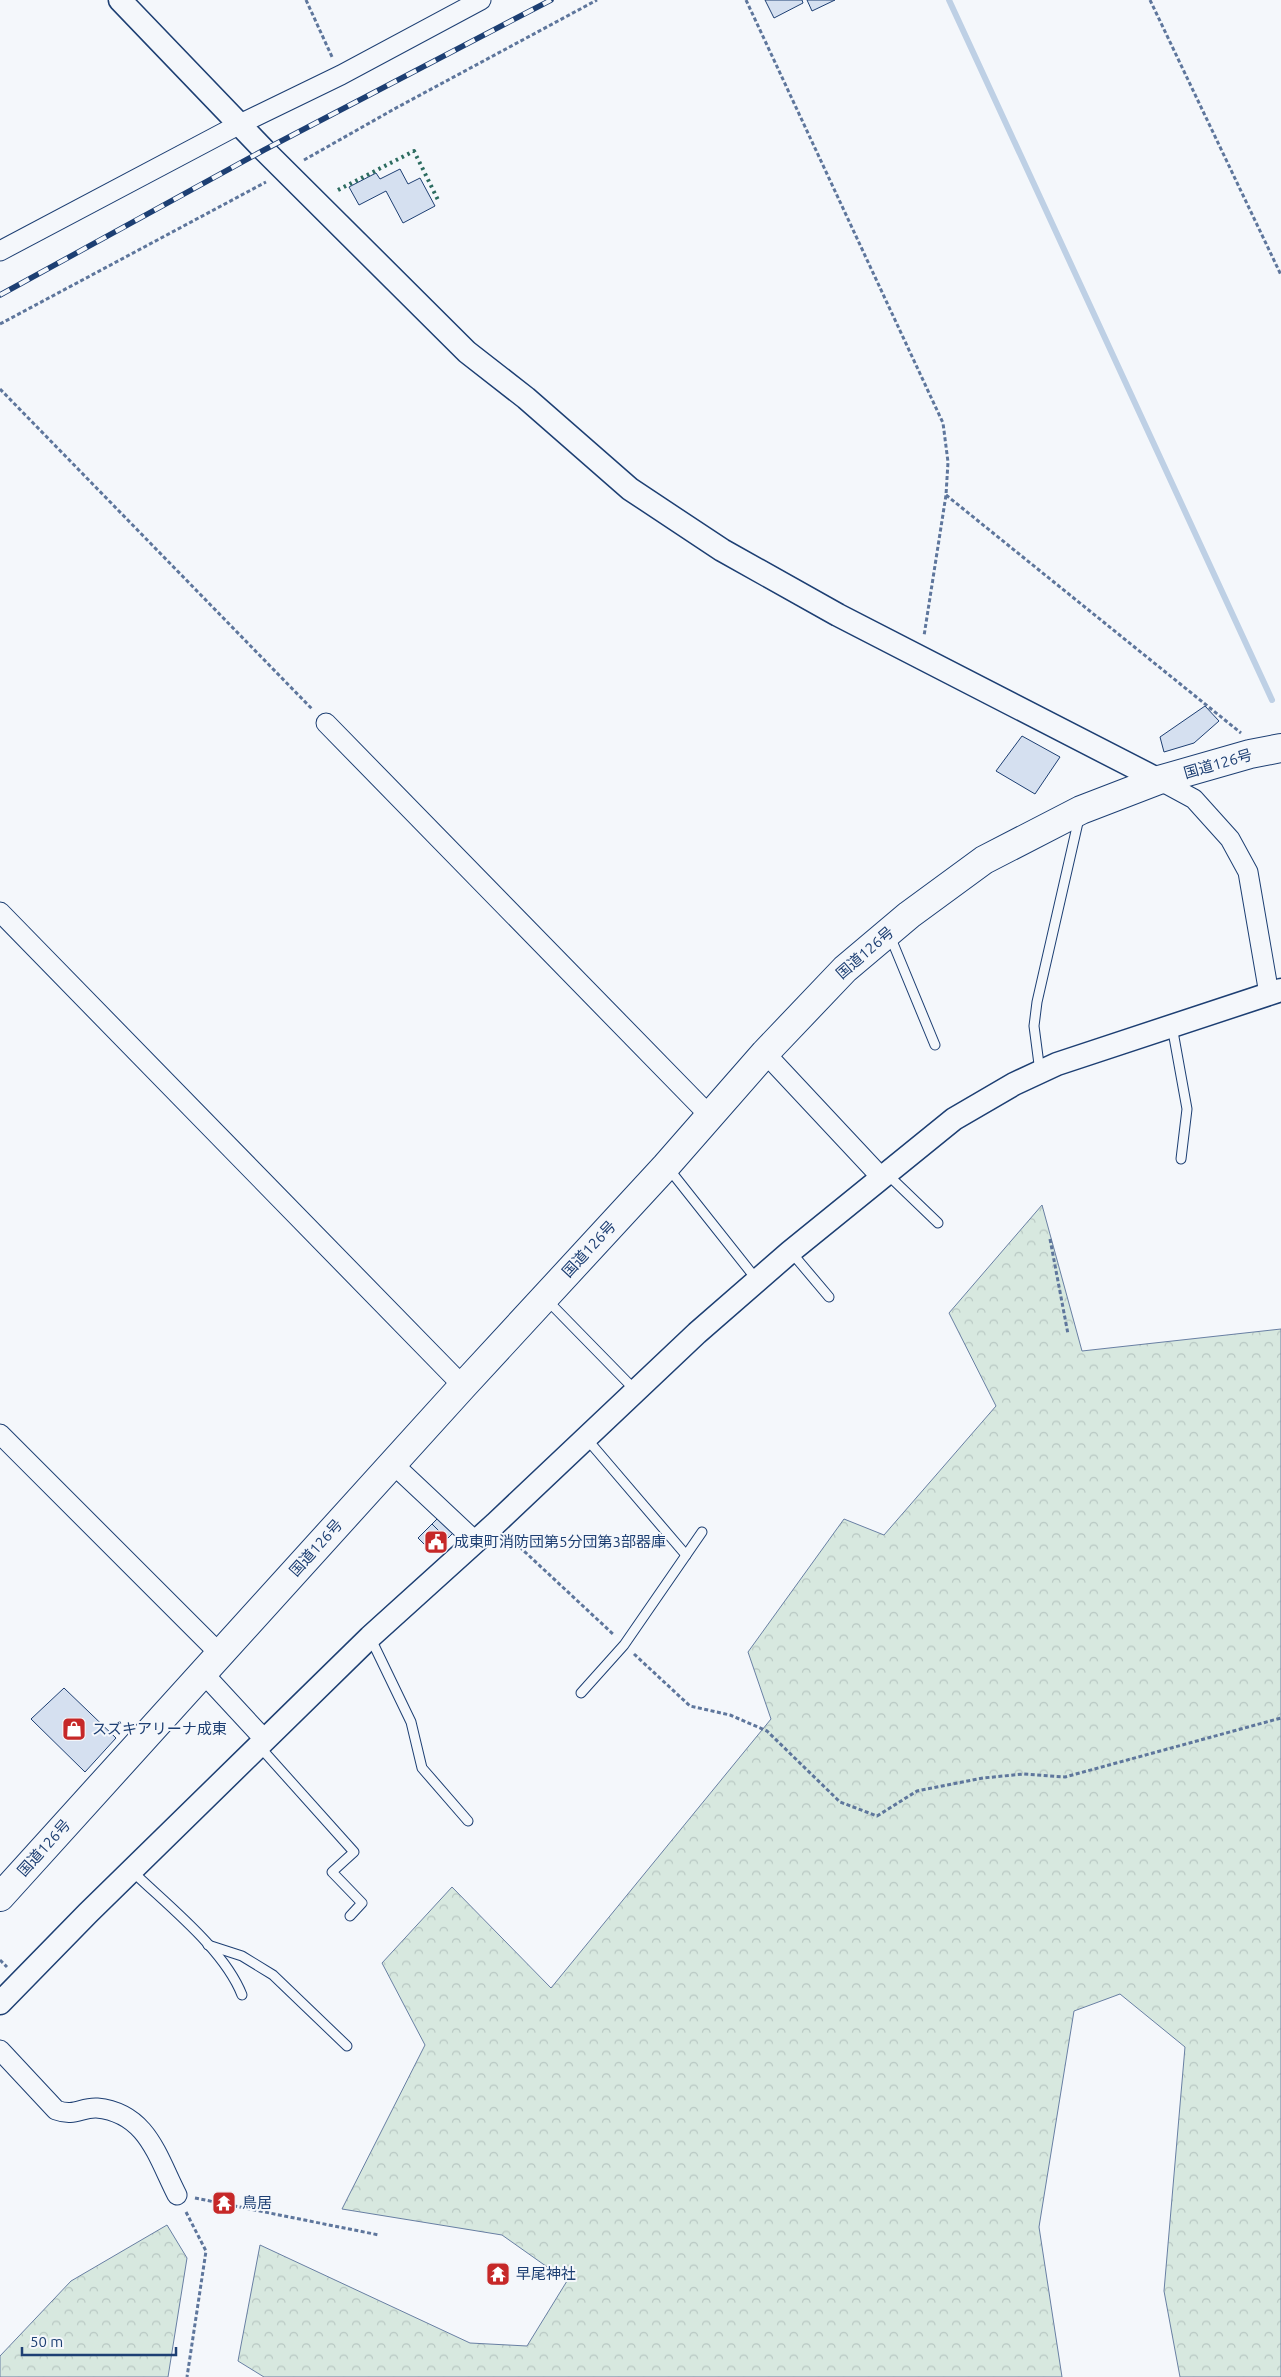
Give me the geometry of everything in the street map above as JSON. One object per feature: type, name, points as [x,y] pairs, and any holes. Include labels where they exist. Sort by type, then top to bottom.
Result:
[{"type":"highway","name":"国道126号","points":[[0,1897],[463,1386],[666,1166],[765,1053],[845,969],[889,932],[984,860],[1081,810],[1159,780],[1250,754],[1281,748]]},
{"type":"street","points":[[0,2003],[131,1871],[370,1637],[495,1524],[696,1332],[790,1252],[954,1118],[1014,1084],[1057,1064],[1275,992],[1248,872],[1230,839],[1194,799],[921,659],[722,550],[630,489],[526,398],[467,352],[240,124],[120,0]]},
{"type":"street","points":[[0,250],[240,124],[341,75],[481,0]]},
{"type":"street","points":[[326,723],[710,1116]]},
{"type":"street","points":[[0,912],[463,1386]]},
{"type":"street","points":[[765,1053],[883,1175]]},
{"type":"street","points":[[0,1434],[212,1664],[262,1743]]},
{"type":"street","points":[[393,1464],[475,1541]]},
{"type":"street","points":[[0,2050],[56,2110],[68,2114],[95,2108],[122,2113],[143,2130],[177,2195]]},
{"type":"lane","points":[[1040,1072],[1034,1026],[1036,1002],[1081,810]]},
{"type":"lane","points":[[889,932],[935,1045]]},
{"type":"lane","points":[[1172,1026],[1187,1109],[1181,1159]]},
{"type":"lane","points":[[666,1166],[757,1281]]},
{"type":"lane","points":[[883,1175],[938,1223]]},
{"type":"lane","points":[[790,1252],[830,1297]]},
{"type":"lane","points":[[545,1297],[636,1391]]},
{"type":"lane","points":[[586,1438],[686,1555]]},
{"type":"lane","points":[[581,1693],[624,1645],[702,1532]]},
{"type":"lane","points":[[370,1637],[411,1722],[422,1768],[468,1822]]},
{"type":"lane","points":[[262,1743],[354,1852],[332,1872],[362,1903],[350,1916]]},
{"type":"lane","points":[[131,1871],[208,1945],[235,1977],[242,1995]]},
{"type":"lane","points":[[208,1945],[242,1956],[273,1975],[347,2046]]},
{"type":"path","points":[[306,0],[341,75]]},
{"type":"path","points":[[746,0],[943,423],[948,462],[946,495],[921,659]]},
{"type":"path","points":[[1150,0],[1281,275]]},
{"type":"path","points":[[0,389],[326,723]]},
{"type":"path","points":[[946,495],[1245,735],[1250,754]]},
{"type":"path","points":[[1050,1239],[1068,1334]]},
{"type":"path","points":[[495,1524],[690,1706],[730,1715],[767,1731],[840,1802],[877,1816],[917,1791],[983,1778],[1016,1775],[1065,1777],[1281,1718]]},
{"type":"path","points":[[177,2195],[379,2235]]},
{"type":"path","points":[[177,2195],[206,2251],[187,2377]]},
{"type":"green space","points":[[1042,1205],[1082,1351],[1281,1329],[1281,2377],[1180,2377],[1164,2291],[1185,2047],[1120,1994],[1074,2011],[1039,2227],[1062,2377],[264,2377],[238,2361],[260,2245],[470,2343],[527,2346],[567,2281],[502,2235],[342,2209],[425,2045],[382,1963],[452,1887],[551,1988],[771,1719],[748,1652],[844,1519],[884,1535],[996,1406],[949,1313]]},
{"type":"green space","points":[[167,2225],[187,2258],[168,2377],[0,2377],[0,2356],[71,2281]]},
{"type":"building","points":[[765,0],[802,0],[803,3],[774,18]]},
{"type":"building","points":[[807,0],[835,0],[812,11]]},
{"type":"building","points":[[400,169],[408,184],[420,178],[435,206],[403,223],[386,191],[359,205],[349,187],[376,173],[380,179]]},
{"type":"building","points":[[1205,706],[1219,721],[1194,743],[1164,752],[1160,737]]},
{"type":"building","points":[[1022,736],[1060,757],[1035,794],[996,771]]},
{"type":"building","points":[[440,1516],[455,1531],[447,1539],[432,1524]]},
{"type":"building","points":[[432,1524],[447,1539],[433,1553],[418,1538]]},
{"type":"building","name":"スズキアリーナ成東","points":[[64,1688],[116,1738],[85,1772],[31,1719]]},
{"type":"waterway","points":[[949,0],[1272,700]]},
{"type":"railway","points":[[0,295],[264,150],[551,0]]},
{"type":"hedge","points":[[338,190],[414,151],[439,202]]},
{"type":"place","name":"成東町消防団第5分団第3部器庫","points":[[436,1542]]},
{"type":"place","name":"スズキアリーナ成東","points":[[74,1729]]},
{"type":"place","name":"鳥居","points":[[224,2203]]},
{"type":"place","name":"早尾神社","points":[[498,2274]]}]
